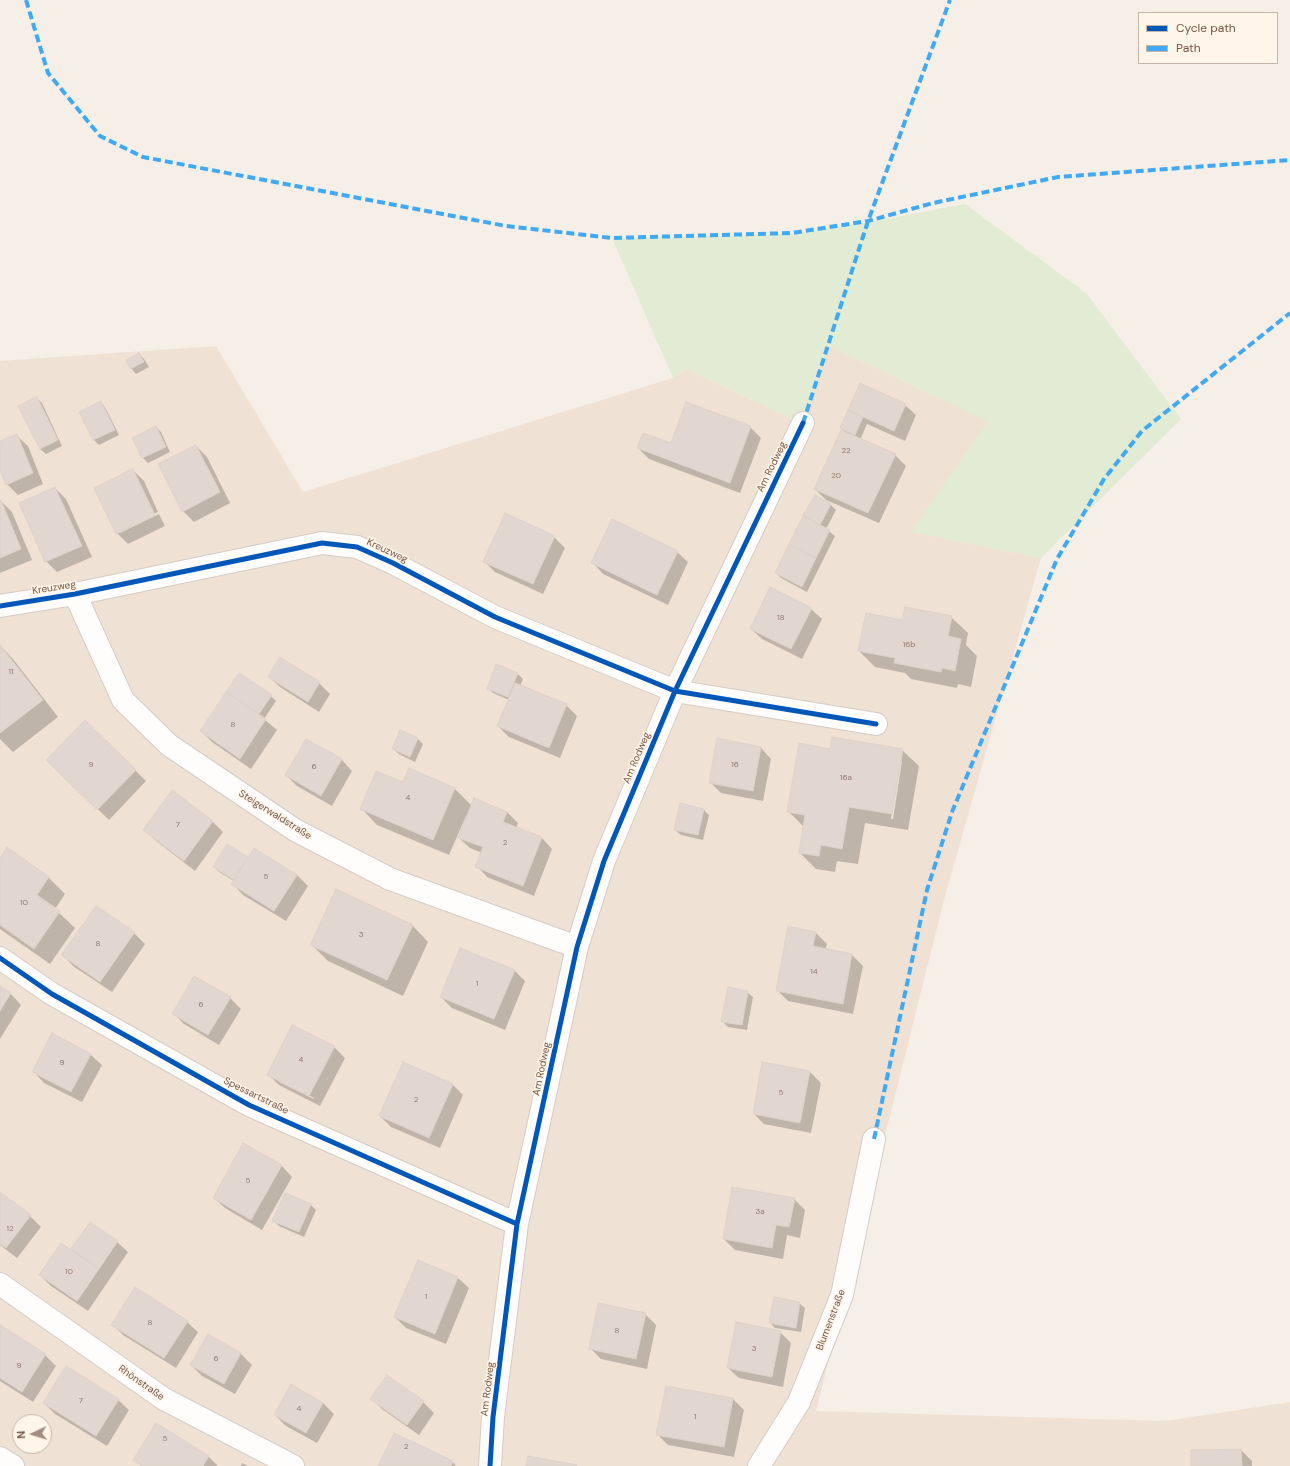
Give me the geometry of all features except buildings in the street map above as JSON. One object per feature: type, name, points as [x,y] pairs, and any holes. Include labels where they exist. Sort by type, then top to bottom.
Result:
[{"type":"street","name":"Am Rodweg","points":[[490,1466],[493,1417],[518,1224],[578,947],[604,861],[675,692],[803,423]]},
{"type":"street","name":"Kreuzweg","points":[[0,606],[75,594],[322,543],[357,547],[393,563],[495,617],[675,692]]},
{"type":"street","name":"Steigerwaldstraße","points":[[75,594],[123,700],[169,745],[295,830],[390,879],[578,947]]},
{"type":"street","points":[[675,692],[876,724]]},
{"type":"street","name":"Spessartstraße","points":[[0,958],[52,994],[249,1105],[518,1224]]},
{"type":"street","name":"Blumenstraße","points":[[760,1466],[799,1402],[842,1295],[874,1139]]},
{"type":"street","name":"Rhönstraße","points":[[0,1284],[164,1399],[293,1466]]},
{"type":"street","points":[[0,1458],[13,1466]]},
{"type":"shaded area","points":[[829,345],[988,422],[912,532],[1041,558],[944,900],[816,1411],[1166,1421],[1290,1402],[1290,1466],[0,1466],[0,361],[216,346],[303,492],[673,378],[686,369],[803,424]]},
{"type":"green space","points":[[965,204],[1086,293],[1181,419],[1041,558],[911,532],[987,422],[829,345],[803,424],[686,369],[673,378],[612,238],[792,234],[870,222]]},
{"type":"marked path","points":[[26,0],[48,73],[100,136],[143,157],[506,226],[612,238],[792,233],[868,221],[933,203],[1058,177],[1290,160]]},
{"type":"marked path","points":[[803,423],[868,221],[950,0]]},
{"type":"marked path","points":[[874,1139],[927,890],[952,812],[1057,559],[1104,479],[1142,431],[1290,313]]},
{"type":"cycle path","points":[[490,1466],[493,1417],[517,1224],[577,947],[604,861],[675,691],[803,423]]},
{"type":"cycle path","points":[[0,606],[75,594],[322,543],[357,547],[393,563],[495,617],[675,691],[876,724]]},
{"type":"cycle path","points":[[0,958],[52,994],[249,1105],[517,1224]]}]
